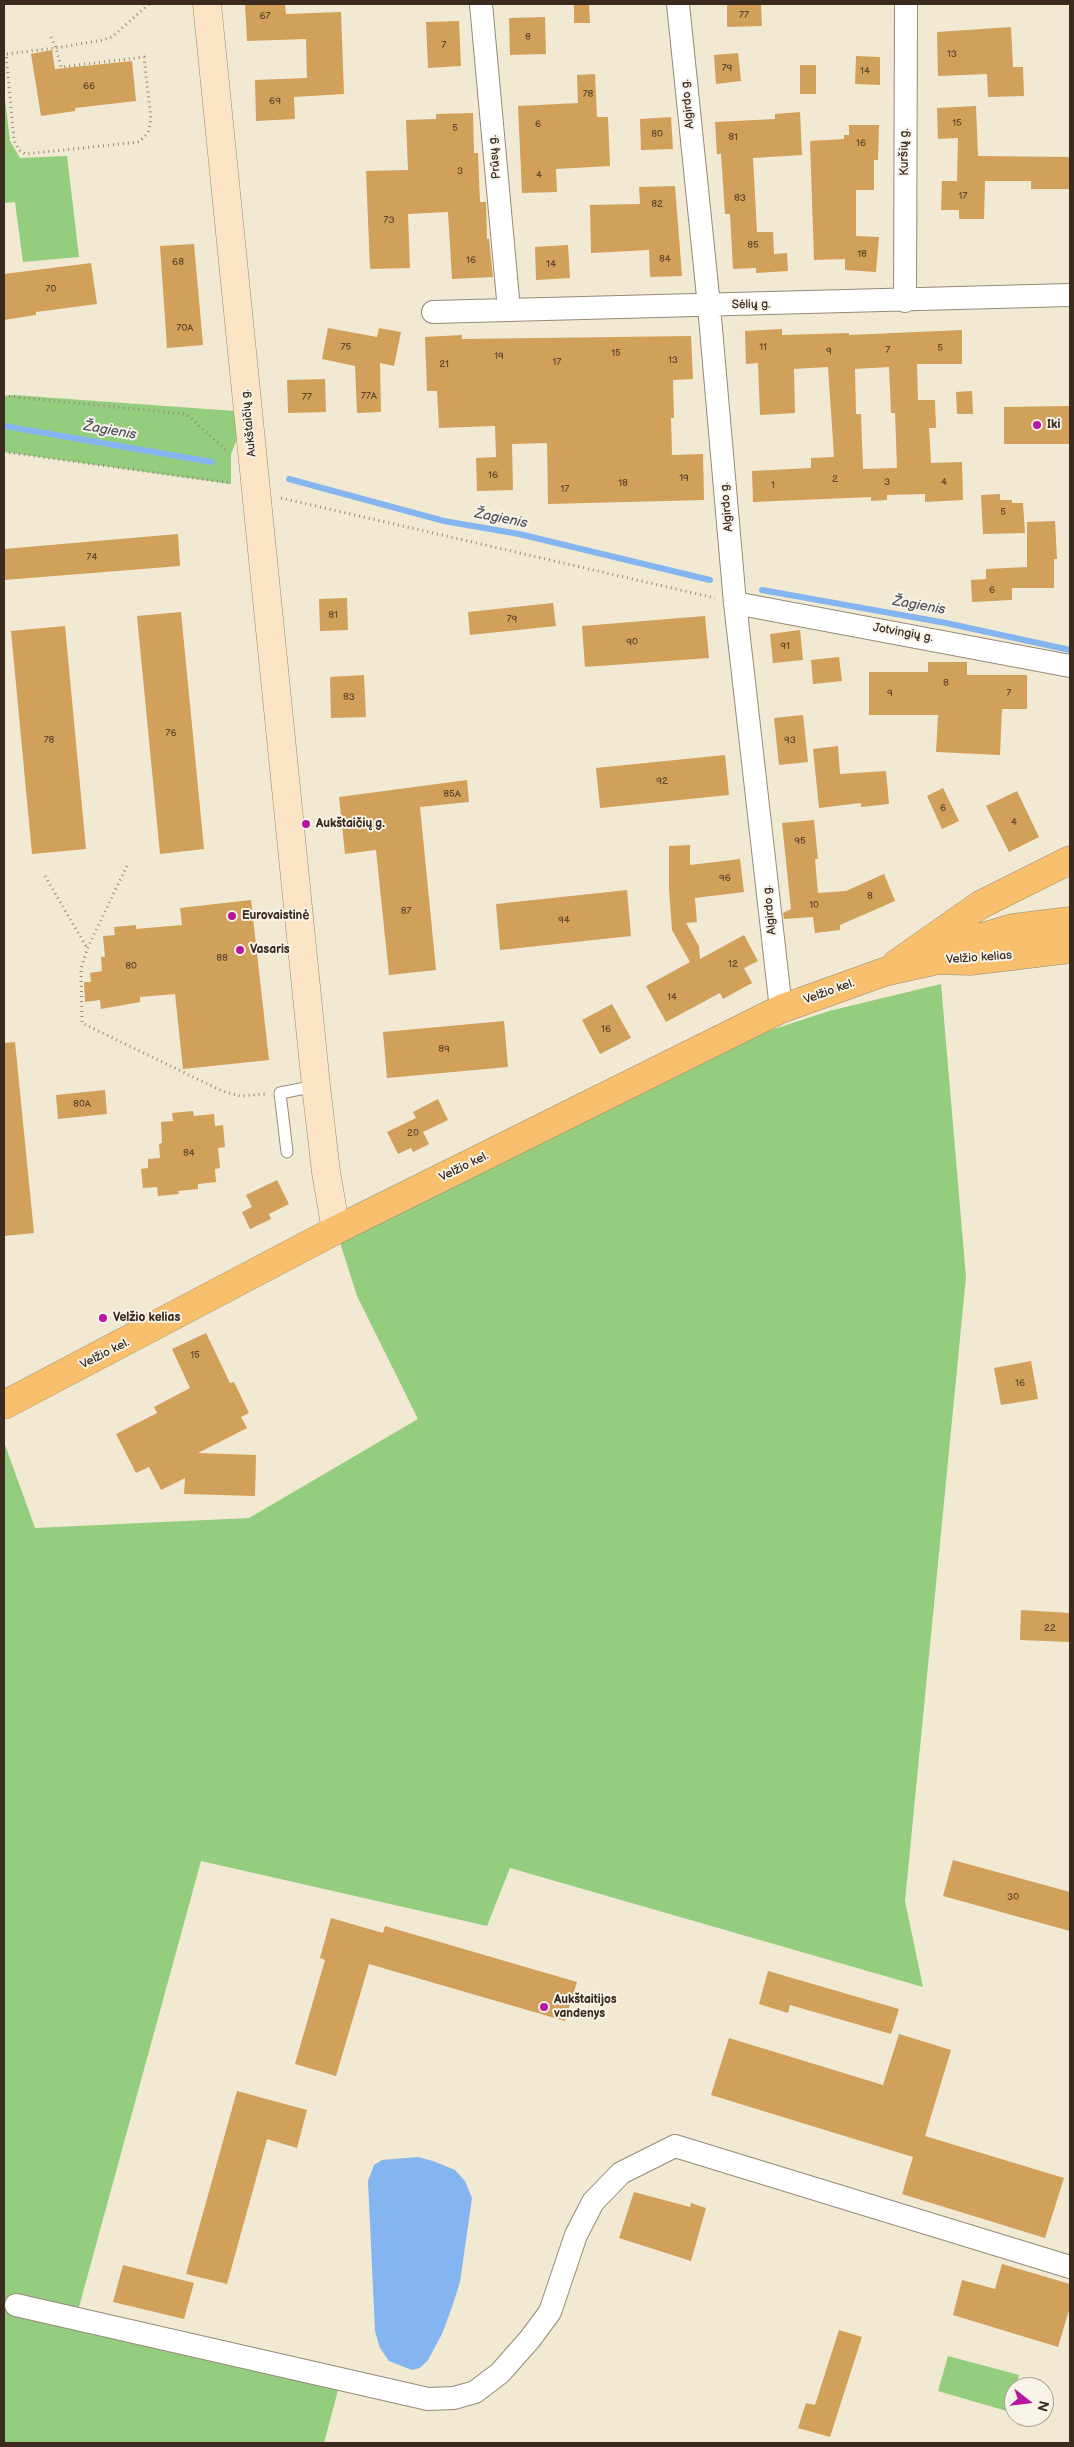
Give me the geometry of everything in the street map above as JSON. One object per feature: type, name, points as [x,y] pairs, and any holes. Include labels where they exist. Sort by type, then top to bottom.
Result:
[{"type":"main road","name":"Aukštaičių g.","points":[[207,4],[316,1086],[326,1172],[336,1230]]},
{"type":"main road","points":[[884,972],[980,905],[1070,860]]},
{"type":"main road","name":"Velžio kelias","points":[[938,960],[966,942],[1013,928],[1070,921]]},
{"type":"main road","name":"Velžio kelias","points":[[938,960],[970,961],[1070,949]]},
{"type":"main road","name":"Velžio kel.","points":[[4,1406],[336,1230],[781,1009],[884,972],[938,960]]},
{"type":"street","name":"Prūsų g.","points":[[481,4],[509,310]]},
{"type":"street","name":"Algirdo g.","points":[[678,4],[709,306],[735,603],[781,1009]]},
{"type":"street","name":"Kuršių g.","points":[[905,301],[906,4]]},
{"type":"street","name":"Sėlių g.","points":[[433,312],[905,301],[1070,295]]},
{"type":"street","name":"Jotvingių g.","points":[[735,603],[1070,666]]},
{"type":"street","points":[[16,2305],[428,2399],[454,2398],[475,2392],[500,2373],[530,2339],[550,2312],[576,2235],[593,2202],[621,2173],[675,2146],[1070,2267]]},
{"type":"lane","points":[[287,1152],[280,1093],[316,1086]]},
{"type":"path","points":[[51,37],[56,48],[61,66],[144,57],[151,108],[150,128],[144,137],[130,144],[25,154],[14,140],[6,54],[56,48],[112,37],[149,4]]},
{"type":"path","points":[[4,396],[186,414],[231,454]]},
{"type":"path","points":[[4,452],[231,484],[231,474]]},
{"type":"path","points":[[279,490],[281,499],[735,603]]},
{"type":"path","points":[[127,866],[87,949],[80,969],[82,1023],[222,1091],[240,1096],[280,1093]]},
{"type":"path","points":[[46,876],[87,949]]},
{"type":"green space","points":[[4,91],[10,141],[20,158],[67,156],[79,257],[23,262],[15,202],[4,203]]},
{"type":"green space","points":[[14,395],[248,412],[231,454],[231,484],[4,452],[4,396]]},
{"type":"green space","points":[[941,984],[966,1277],[905,1901],[923,1987],[510,1868],[487,1926],[201,1861],[76,2318],[341,2379],[324,2443],[4,2443],[4,1442],[35,1528],[249,1518],[418,1419],[357,1296],[336,1230],[753,1036],[829,1011]]},
{"type":"green space","points":[[948,2356],[1019,2375],[1018,2377],[1004,2377],[1004,2410],[938,2391]]},
{"type":"water","points":[[418,2157],[455,2170],[465,2181],[472,2198],[460,2282],[452,2307],[442,2334],[428,2360],[420,2368],[412,2370],[389,2361],[380,2348],[375,2331],[368,2181],[374,2165],[382,2160]]},
{"type":"building","points":[[245,4],[285,4],[286,14],[341,12],[344,94],[294,97],[295,119],[256,121],[255,80],[307,78],[306,39],[247,41]]},
{"type":"building","points":[[574,4],[589,4],[590,23],[574,23]]},
{"type":"building","points":[[727,4],[761,4],[762,26],[727,27]]},
{"type":"building","points":[[545,17],[546,54],[510,55],[509,18]]},
{"type":"building","points":[[459,21],[461,66],[428,68],[426,22]]},
{"type":"building","points":[[1011,27],[1013,67],[1023,67],[1024,96],[988,97],[987,74],[938,76],[937,32]]},
{"type":"building","points":[[52,50],[55,69],[132,61],[136,101],[75,108],[75,111],[41,116],[31,54]]},
{"type":"building","points":[[738,53],[741,81],[716,84],[714,55]]},
{"type":"building","points":[[856,56],[880,57],[880,85],[855,84]]},
{"type":"building","points":[[800,65],[816,65],[816,94],[800,94]]},
{"type":"building","points":[[595,74],[597,117],[608,117],[610,166],[556,169],[557,192],[522,193],[518,106],[578,103],[577,75]]},
{"type":"building","points":[[976,106],[978,156],[1070,157],[1070,189],[1031,189],[1031,181],[985,181],[984,219],[959,219],[959,210],[941,210],[942,181],[957,181],[958,138],[938,139],[937,108]]},
{"type":"building","points":[[800,112],[802,155],[753,158],[757,232],[773,232],[774,254],[787,253],[788,271],[756,273],[756,268],[733,269],[730,214],[725,214],[721,154],[717,154],[715,122],[775,119],[775,114]]},
{"type":"building","points":[[473,113],[474,153],[478,153],[480,202],[486,202],[487,239],[489,239],[493,277],[452,279],[448,212],[408,214],[410,268],[370,269],[366,171],[408,170],[406,120],[436,119],[436,114]]},
{"type":"building","points":[[671,117],[673,149],[641,150],[640,119]]},
{"type":"building","points":[[849,125],[879,125],[878,160],[874,160],[874,190],[856,190],[856,236],[879,237],[876,272],[845,270],[845,259],[814,260],[810,141],[844,139],[844,135],[849,135]]},
{"type":"building","points":[[675,186],[682,276],[650,277],[649,250],[591,253],[590,205],[640,204],[639,187]]},
{"type":"building","points":[[194,244],[203,345],[167,348],[160,246]]},
{"type":"building","points":[[568,245],[570,278],[536,280],[535,247]]},
{"type":"building","points":[[91,263],[97,304],[36,312],[36,315],[4,320],[4,274]]},
{"type":"building","points":[[328,328],[377,337],[379,328],[401,332],[394,366],[380,363],[381,412],[357,413],[355,366],[322,359]]},
{"type":"building","points":[[782,329],[782,335],[849,333],[849,335],[962,330],[962,364],[917,364],[918,400],[935,400],[936,428],[929,428],[931,463],[962,462],[963,500],[925,502],[925,494],[887,495],[887,500],[871,501],[871,497],[753,502],[752,471],[811,468],[811,458],[834,457],[828,367],[794,369],[795,413],[760,415],[758,363],[746,364],[745,331]],"holes":[[[889,367],[891,413],[895,413],[897,468],[863,469],[861,414],[856,414],[855,369]]]},
{"type":"building","points":[[462,335],[462,339],[691,336],[693,379],[673,380],[674,418],[671,418],[672,455],[703,454],[704,500],[548,504],[547,443],[512,444],[513,490],[477,491],[476,458],[496,457],[495,426],[439,428],[437,391],[427,391],[425,337]]},
{"type":"building","points":[[325,379],[326,412],[288,413],[287,380]]},
{"type":"building","points":[[972,391],[973,414],[957,414],[956,392]]},
{"type":"building","name":"Iki","points":[[1070,406],[1070,444],[1004,444],[1004,407]]},
{"type":"building","points":[[1000,494],[1000,500],[1012,500],[1012,503],[1023,503],[1025,533],[983,534],[981,495]]},
{"type":"building","points":[[1055,521],[1057,559],[1054,559],[1054,588],[1012,588],[1012,600],[972,602],[971,580],[986,579],[986,569],[1027,567],[1027,522]]},
{"type":"building","points":[[178,534],[180,566],[4,580],[4,549]]},
{"type":"building","points":[[347,598],[348,630],[320,631],[319,599]]},
{"type":"building","points":[[553,603],[556,626],[470,635],[468,612]]},
{"type":"building","points":[[181,612],[204,849],[160,854],[137,616]]},
{"type":"building","points":[[705,616],[709,658],[585,667],[582,626]]},
{"type":"building","points":[[65,626],[86,849],[32,854],[11,631]]},
{"type":"building","points":[[800,630],[803,660],[773,663],[770,634]]},
{"type":"building","points":[[839,657],[842,681],[813,684],[811,660]]},
{"type":"building","points":[[928,662],[967,662],[967,675],[1027,675],[1027,709],[1002,709],[1000,755],[936,752],[938,715],[869,715],[869,672],[928,672]]},
{"type":"building","points":[[364,675],[366,717],[331,718],[330,677]]},
{"type":"building","points":[[803,715],[808,762],[779,765],[774,718]]},
{"type":"building","points":[[838,746],[840,774],[886,771],[889,804],[861,807],[861,803],[819,808],[813,749]]},
{"type":"building","points":[[725,755],[729,795],[600,808],[596,768]]},
{"type":"building","points":[[467,780],[469,802],[420,807],[436,970],[389,975],[376,850],[345,854],[339,797]]},
{"type":"building","points":[[943,788],[959,821],[942,829],[927,796]]},
{"type":"building","points":[[1017,791],[1039,837],[1009,852],[986,806]]},
{"type":"building","points":[[814,820],[818,859],[815,859],[818,893],[846,891],[884,874],[895,901],[840,925],[840,930],[815,933],[813,917],[784,919],[783,913],[791,909],[782,823]]},
{"type":"building","points":[[690,845],[690,865],[740,859],[744,892],[695,898],[697,922],[686,923],[699,946],[700,959],[744,935],[758,961],[744,968],[752,983],[723,999],[720,993],[666,1022],[646,986],[690,962],[672,930],[669,889],[669,846]]},
{"type":"building","points":[[627,890],[631,936],[500,950],[496,904]]},
{"type":"building","points":[[251,900],[269,1060],[183,1069],[175,994],[140,997],[140,1002],[101,1009],[100,1000],[85,1002],[84,982],[91,982],[90,973],[102,971],[101,957],[105,957],[103,936],[115,935],[114,927],[136,925],[136,929],[182,925],[180,908]]},
{"type":"building","points":[[612,1004],[631,1038],[600,1054],[582,1020]]},
{"type":"building","points":[[504,1021],[508,1067],[387,1078],[383,1032]]},
{"type":"building","points":[[15,1042],[34,1233],[4,1236],[4,1043]]},
{"type":"building","points":[[105,1090],[107,1114],[58,1119],[56,1095]]},
{"type":"building","points":[[438,1099],[448,1120],[423,1132],[429,1144],[413,1152],[411,1148],[398,1154],[387,1132],[416,1118],[413,1112]]},
{"type":"building","points":[[193,1111],[194,1116],[214,1114],[215,1126],[223,1125],[225,1147],[218,1148],[220,1168],[215,1169],[216,1182],[198,1184],[198,1189],[178,1191],[179,1194],[158,1196],[157,1187],[143,1188],[141,1169],[148,1168],[148,1159],[160,1158],[159,1144],[162,1143],[161,1122],[173,1121],[172,1113]]},
{"type":"building","points":[[277,1180],[289,1204],[269,1214],[271,1219],[250,1229],[242,1212],[252,1207],[246,1195]]},
{"type":"building","points":[[206,1333],[230,1383],[234,1382],[249,1413],[241,1417],[247,1428],[198,1453],[256,1455],[255,1496],[184,1494],[185,1478],[161,1490],[149,1467],[136,1473],[116,1434],[157,1413],[154,1407],[190,1388],[172,1349]]},
{"type":"building","points":[[1031,1361],[1038,1399],[1001,1405],[994,1368]]},
{"type":"building","points":[[1021,1610],[1070,1613],[1070,1642],[1020,1640]]},
{"type":"building","points":[[953,1860],[1070,1892],[1070,1931],[943,1896]]},
{"type":"building","name":"Aukštaitijos vandenys","points":[[331,1918],[383,1933],[385,1926],[577,1982],[565,2021],[369,1964],[336,2076],[295,2064],[325,1960],[320,1958]]},
{"type":"building","points":[[768,1971],[899,2009],[891,2034],[790,2005],[788,2013],[759,2004]]},
{"type":"building","points":[[899,2034],[951,2050],[925,2136],[1064,2178],[1045,2238],[902,2194],[913,2157],[711,2095],[729,2038],[883,2085]]},
{"type":"building","points":[[237,2091],[307,2110],[297,2148],[267,2139],[227,2284],[186,2274]]},
{"type":"building","points":[[634,2192],[690,2207],[691,2203],[706,2208],[691,2261],[619,2238]]},
{"type":"building","points":[[1002,2264],[1070,2284],[1070,2307],[1058,2347],[953,2315],[962,2280],[995,2289]]},
{"type":"building","points":[[123,2265],[194,2283],[184,2319],[113,2302]]},
{"type":"building","points":[[839,2330],[862,2337],[830,2437],[798,2428],[806,2403],[815,2405]]},
{"type":"waterway","name":"Žagienis","points":[[4,426],[212,462]]},
{"type":"waterway","name":"Žagienis","points":[[289,479],[444,521],[519,534],[710,580]]},
{"type":"waterway","name":"Žagienis","points":[[762,590],[946,623],[1070,650]]},
{"type":"place","name":"Iki","points":[[1037,425]]},
{"type":"place","name":"Aukštaičių g.","points":[[306,824]]},
{"type":"place","name":"Eurovaistinė","points":[[232,916]]},
{"type":"place","name":"Vasaris","points":[[240,950]]},
{"type":"place","name":"Velžio kelias","points":[[103,1318]]},
{"type":"place","name":"Aukštaitijos vandenys","points":[[544,2007]]}]
